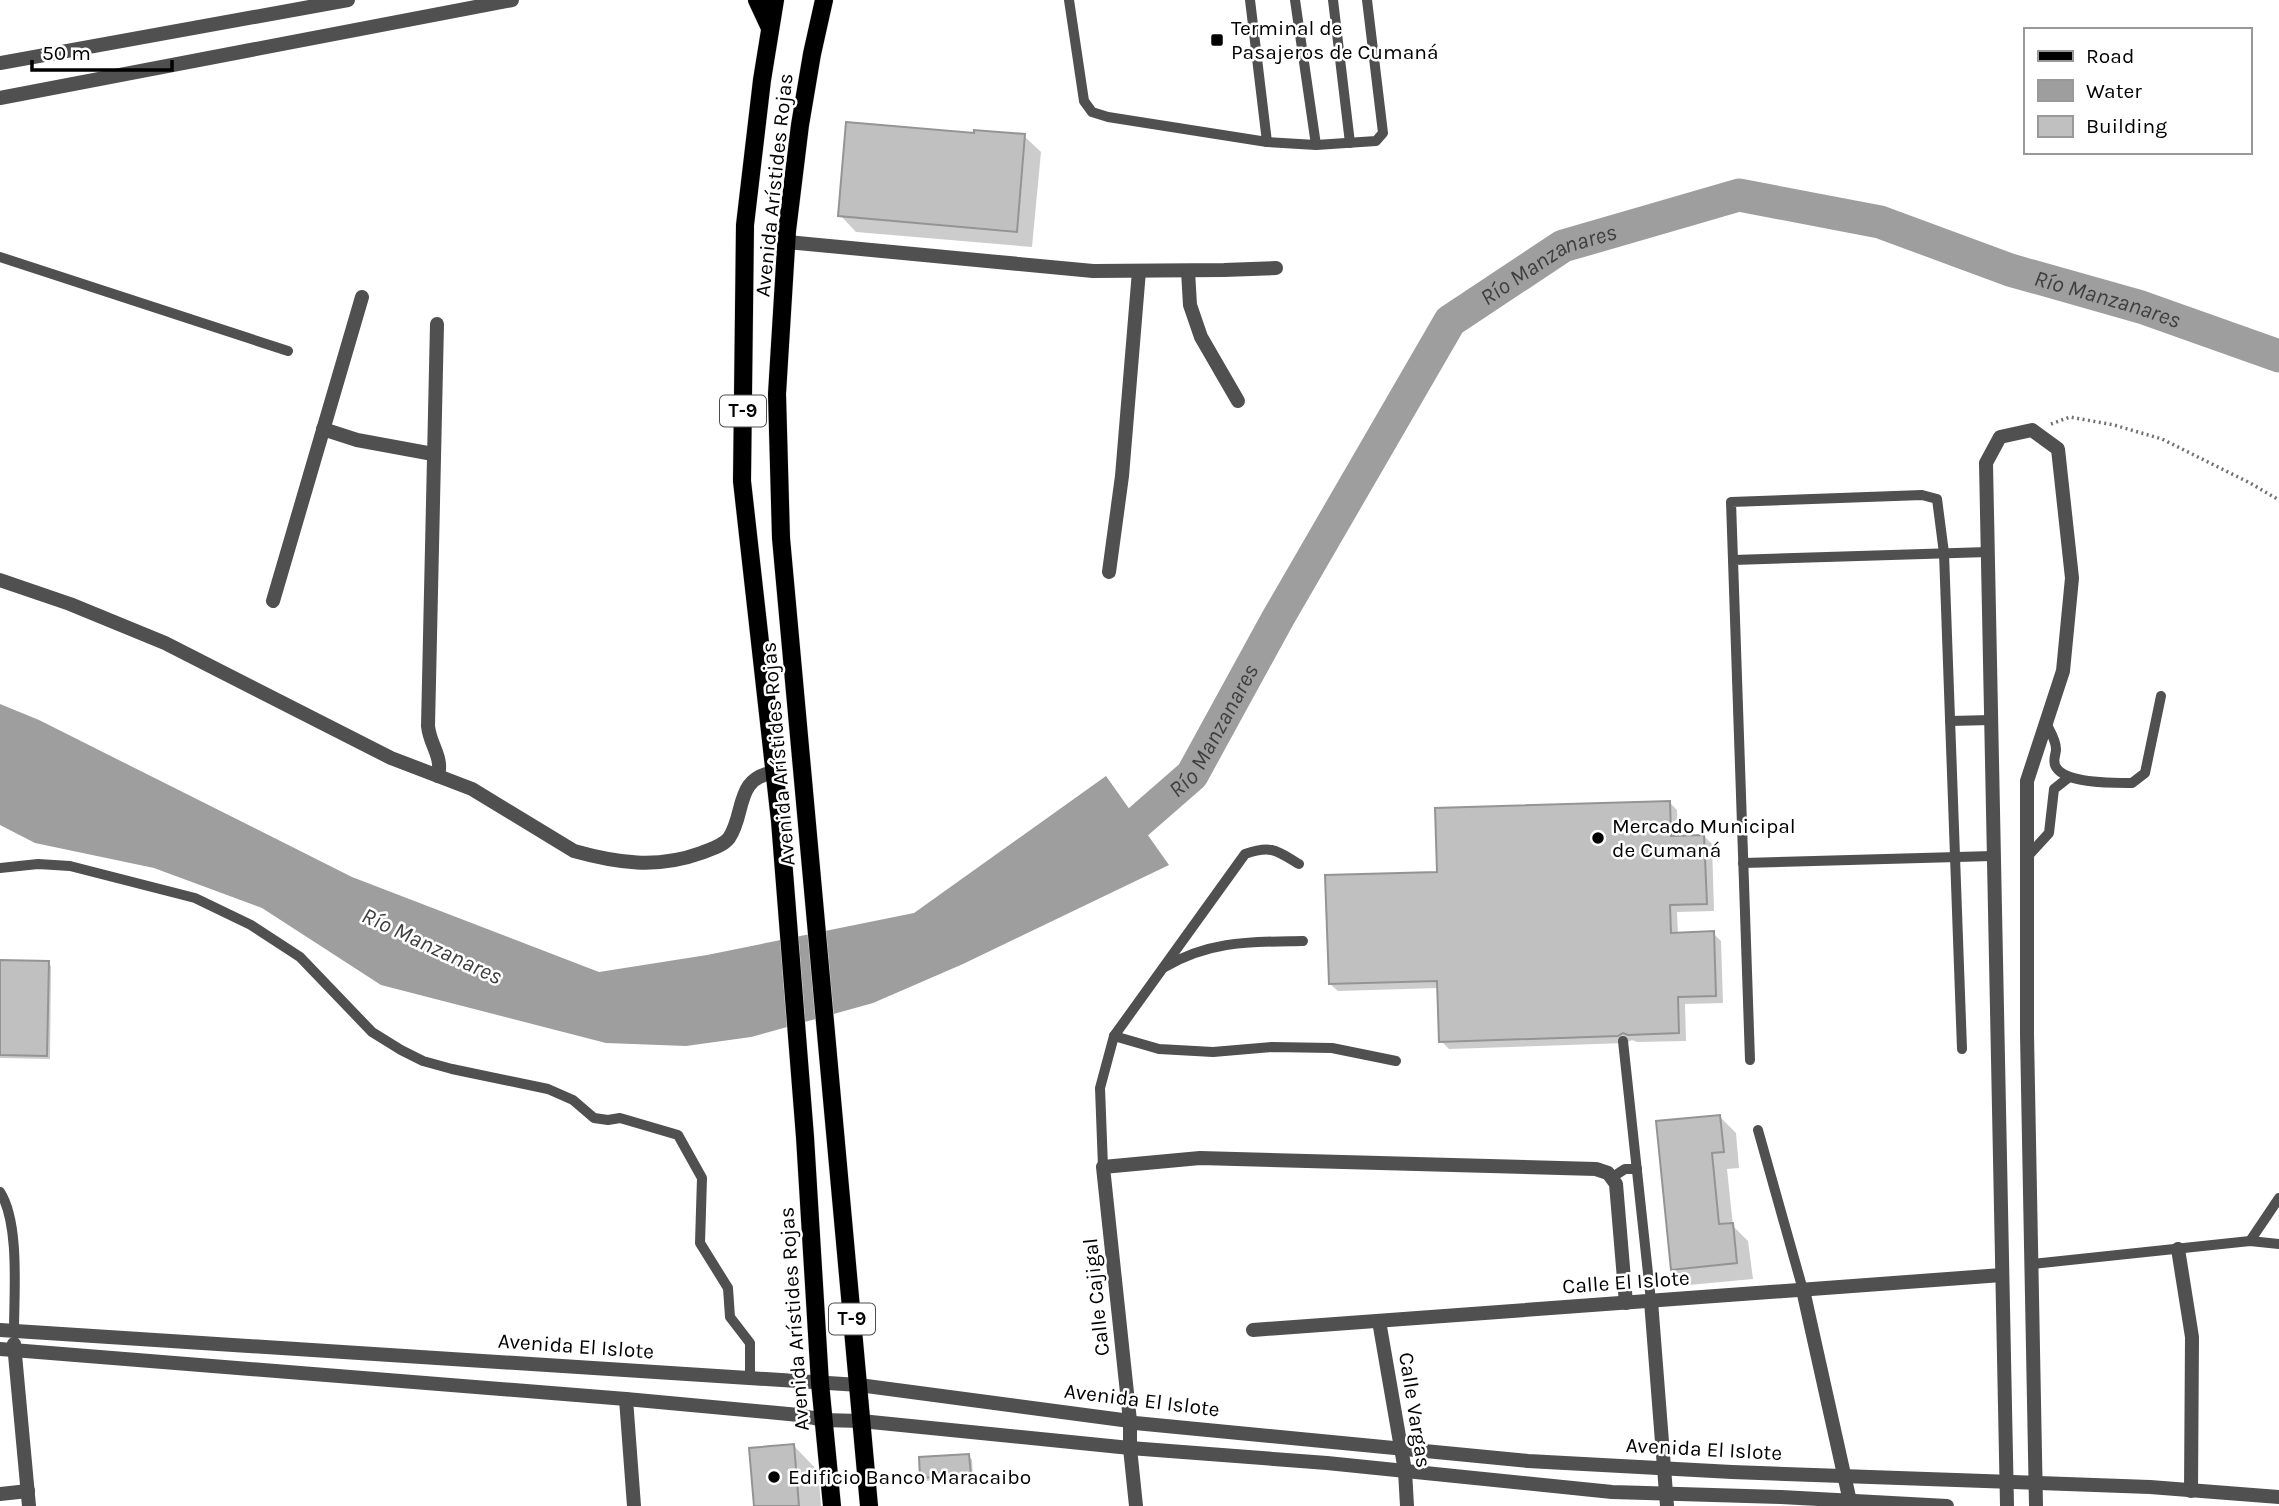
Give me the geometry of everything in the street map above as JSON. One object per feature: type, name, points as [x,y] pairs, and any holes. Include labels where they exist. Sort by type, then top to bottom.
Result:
[{"type":"main road","points":[[757,0],[770,28]]},
{"type":"main road","name":"Avenida Arístides Rojas","points":[[775,0],[762,80],[745,225],[742,481],[780,821],[805,1137],[820,1383],[832,1506]]},
{"type":"main road","name":"Avenida Arístides Rojas","points":[[824,0],[800,125],[787,242],[777,394],[781,538],[869,1506]]},
{"type":"street","points":[[0,63],[348,0]]},
{"type":"street","points":[[0,98],[512,0]]},
{"type":"street","points":[[787,242],[1093,271],[1276,268]]},
{"type":"street","points":[[1109,572],[1122,476],[1139,271]]},
{"type":"street","points":[[1188,271],[1190,305],[1201,337],[1238,401]]},
{"type":"street","points":[[273,601],[362,297]]},
{"type":"street","points":[[436,324],[428,726],[430,742],[436,748],[440,759],[438,776]]},
{"type":"street","points":[[323,429],[376,444],[433,454]]},
{"type":"street","points":[[2007,1506],[1986,463],[2000,437],[2032,430],[2058,449],[2073,578],[2063,671],[2027,781],[2027,1035],[2036,1506]]},
{"type":"street","points":[[0,580],[70,604],[165,643],[391,758],[472,789],[574,851],[625,863],[642,864],[676,860],[721,844],[729,838],[748,786],[759,776],[775,772]]},
{"type":"street","points":[[1103,1167],[1200,1158],[1596,1170],[1608,1174],[1616,1184],[1626,1303]]},
{"type":"street","name":"Calle Cajigal","points":[[1103,1167],[1130,1421],[1136,1506]]},
{"type":"street","points":[[2178,1249],[2192,1337],[2191,1491]]},
{"type":"street","name":"Calle El Islote","points":[[1253,1330],[2002,1275]]},
{"type":"street","points":[[1803,1290],[1850,1503]]},
{"type":"street","points":[[1651,1301],[1667,1500]]},
{"type":"street","name":"Calle Vargas","points":[[1379,1321],[1405,1471],[1408,1506]]},
{"type":"street","points":[[0,1494],[29,1499],[7,1350],[7,1331]]},
{"type":"street","name":"Avenida El Islote","points":[[7,1331],[859,1385],[1135,1423],[1528,1461],[1665,1469],[2150,1487],[2279,1497]]},
{"type":"street","name":"Avenida El Islote","points":[[7,1350],[626,1399],[799,1415],[823,1420],[861,1421],[1130,1448],[1405,1471],[1667,1500],[1947,1506]]},
{"type":"street","points":[[626,1399],[634,1506]]},
{"type":"lane","points":[[1069,0],[1084,101],[1092,112],[1108,117],[1268,142],[1316,145],[1376,141],[1383,133],[1367,0]]},
{"type":"lane","points":[[1250,0],[1268,142]]},
{"type":"lane","points":[[1296,0],[1316,145]]},
{"type":"lane","points":[[1333,0],[1350,143]]},
{"type":"lane","points":[[0,257],[288,351]]},
{"type":"lane","points":[[1750,1060],[1731,502],[1922,495],[1937,499],[1944,554],[1962,1049]]},
{"type":"lane","points":[[1732,560],[1988,552]]},
{"type":"lane","points":[[2046,723],[2055,741],[2053,760],[2058,772],[2068,778],[2132,783],[2146,773],[2161,696]]},
{"type":"lane","points":[[1950,721],[1991,720]]},
{"type":"lane","points":[[2027,856],[2049,833],[2054,789],[2068,778]]},
{"type":"lane","points":[[1103,1167],[1100,1088],[1114,1036],[1245,854],[1263,848],[1278,852],[1299,864]]},
{"type":"lane","points":[[1743,863],[1993,856]]},
{"type":"lane","points":[[0,868],[38,864],[70,866],[195,898],[251,925],[300,957],[372,1032],[412,1055],[452,1069],[548,1089],[573,1100],[594,1118],[620,1118],[678,1135],[702,1178],[700,1243],[728,1288],[730,1317],[750,1343],[750,1378]]},
{"type":"lane","points":[[1159,970],[1185,956],[1217,945],[1303,941]]},
{"type":"lane","points":[[1114,1036],[1159,1049],[1213,1052],[1272,1047],[1332,1048],[1396,1061]]},
{"type":"lane","points":[[1623,1041],[1651,1301]]},
{"type":"lane","points":[[1758,1130],[1803,1290]]},
{"type":"lane","points":[[1611,1178],[1625,1169],[1637,1168]]},
{"type":"lane","points":[[0,1192],[6,1202],[14,1261],[7,1331]]},
{"type":"lane","points":[[2250,1241],[2279,1198]]},
{"type":"lane","points":[[2032,1264],[2250,1241],[2279,1244]]},
{"type":"path","points":[[2032,430],[2070,418],[2114,425],[2162,439],[2279,500]]},
{"type":"water","points":[[0,704],[39,720],[352,877],[599,972],[707,955],[914,913],[1106,776],[1169,865],[963,964],[873,1003],[751,1037],[686,1046],[606,1043],[381,985],[262,908],[154,868],[35,843],[0,825]]},
{"type":"building","points":[[846,122],[974,133],[974,130],[1025,134],[1017,232],[838,216]]},
{"type":"building","points":[[1670,801],[1671,836],[1704,835],[1707,904],[1670,905],[1671,933],[1714,931],[1716,996],[1678,997],[1679,1033],[1439,1042],[1437,981],[1329,984],[1325,875],[1437,872],[1435,808]]},
{"type":"building","points":[[0,960],[49,961],[47,1056],[0,1055]]},
{"type":"building","points":[[1720,1115],[1724,1152],[1712,1153],[1719,1224],[1733,1223],[1737,1263],[1671,1270],[1656,1121]]},
{"type":"building","name":"Edificio Banco Maracaibo","points":[[794,1444],[799,1506],[754,1506],[749,1448]]},
{"type":"building","points":[[969,1454],[971,1475],[920,1478],[919,1457]]},
{"type":"waterway","name":"Río Manzanares","points":[[1106,850],[1192,775],[1278,618],[1450,321],[1563,246],[1739,195],[1880,222],[2010,270],[2141,307],[2279,356]]},
{"type":"place","name":"Terminal de Pasajeros de Cumaná","points":[[1217,40]]},
{"type":"place","name":"Mercado Municipal de Cumaná","points":[[1598,838]]},
{"type":"place","name":"Edificio Banco Maracaibo","points":[[774,1477]]}]
